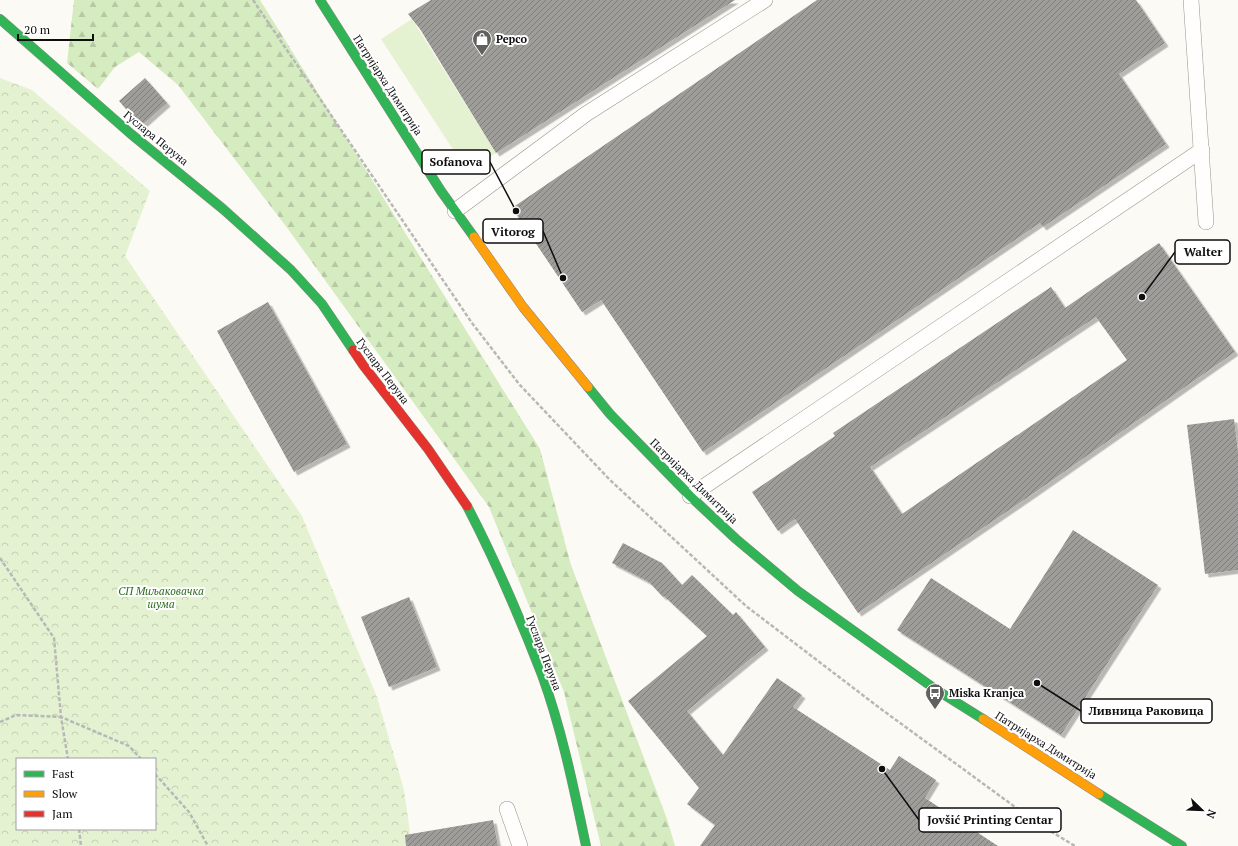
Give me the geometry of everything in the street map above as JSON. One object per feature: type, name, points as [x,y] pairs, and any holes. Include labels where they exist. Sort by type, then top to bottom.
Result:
[{"type":"main road","name":"Патријарха Димитрија","points":[[320,0],[455,211],[523,307],[610,414],[690,496],[736,539],[798,591],[929,685],[1182,846]]},
{"type":"main road","name":"Гуслара Перуна","points":[[0,19],[131,134],[222,209],[291,270],[322,304],[363,366],[428,449],[467,506],[493,557],[542,676],[558,727],[572,780],[586,846]]},
{"type":"lane","points":[[455,211],[586,114],[765,0]]},
{"type":"lane","points":[[1191,0],[1206,222]]},
{"type":"lane","points":[[690,496],[1202,150]]},
{"type":"lane","points":[[507,809],[520,846]]},
{"type":"path","points":[[0,558],[54,638],[61,717],[68,758]]},
{"type":"path","points":[[0,722],[16,715],[61,717],[129,746],[140,758]]},
{"type":"path","points":[[156,775],[189,812],[208,846]]},
{"type":"path","points":[[79,830],[81,846]]},
{"type":"green space","points":[[74,0],[260,0],[540,449],[571,565],[667,819],[675,846],[601,846],[564,692],[489,507],[288,229],[178,85],[139,52],[115,67],[98,89],[67,63]]},
{"type":"green space","points":[[412,19],[496,153],[467,171],[381,39]]},
{"type":"green space","name":"СП Миљаковачка шума","points":[[0,78],[32,90],[150,191],[125,256],[302,516],[377,697],[404,790],[412,846],[0,846]]},
{"type":"building","points":[[431,0],[735,0],[496,153],[420,29],[408,14]]},
{"type":"building","points":[[817,0],[1136,0],[1165,43],[1119,74],[1166,144],[1043,227],[1040,223],[703,452],[601,300],[582,312],[512,208]]},
{"type":"building","points":[[145,78],[167,103],[141,126],[119,101]]},
{"type":"building","points":[[1159,243],[1235,352],[1034,493],[858,613],[795,519],[778,531],[752,492],[835,436],[833,433],[1051,287],[1065,308]],"holes":[[[1096,317],[1127,360],[902,514],[870,467]]]},
{"type":"building","points":[[268,302],[347,444],[294,472],[217,331]]},
{"type":"building","points":[[1234,419],[1238,452],[1238,570],[1205,574],[1187,425]]},
{"type":"building","points":[[1073,530],[1158,585],[1061,735],[897,630],[931,578],[1010,629]]},
{"type":"building","points":[[623,543],[662,563],[682,585],[692,575],[733,615],[736,612],[765,647],[687,711],[723,755],[777,678],[802,695],[793,707],[890,770],[899,756],[936,780],[925,798],[998,846],[700,846],[715,825],[687,804],[699,788],[628,701],[707,636],[664,596],[663,597],[649,582],[612,563]]},
{"type":"building","points":[[409,597],[437,667],[389,687],[361,617]]},
{"type":"building","points":[[493,820],[498,846],[406,846],[405,835]]},
{"type":"traffic: fast","points":[[320,0],[441,191],[474,237]]},
{"type":"traffic: fast","points":[[0,19],[131,134],[223,209],[291,270],[322,304],[353,350]]},
{"type":"traffic: fast","points":[[588,387],[610,414],[690,496],[736,539],[798,591],[935,689],[983,719]]},
{"type":"traffic: fast","points":[[467,506],[507,589],[542,675],[562,738],[586,846]]},
{"type":"traffic: fast","points":[[1099,794],[1182,846]]},
{"type":"traffic: slow","points":[[474,237],[523,307],[588,387]]},
{"type":"traffic: slow","points":[[983,719],[1099,794]]},
{"type":"traffic: jam","points":[[353,350],[428,449],[467,506]]},
{"type":"place","name":"Pepco","points":[[482,56]]},
{"type":"place","name":"Sofanova","points":[[516,211]]},
{"type":"place","name":"Vitorog","points":[[563,278]]},
{"type":"place","name":"Walter","points":[[1142,297]]},
{"type":"place","name":"Ливница Раковица","points":[[1037,683]]},
{"type":"place","name":"Miska Kranjca","points":[[935,710]]},
{"type":"place","name":"Jovšić Printing Centar","points":[[882,769]]}]
